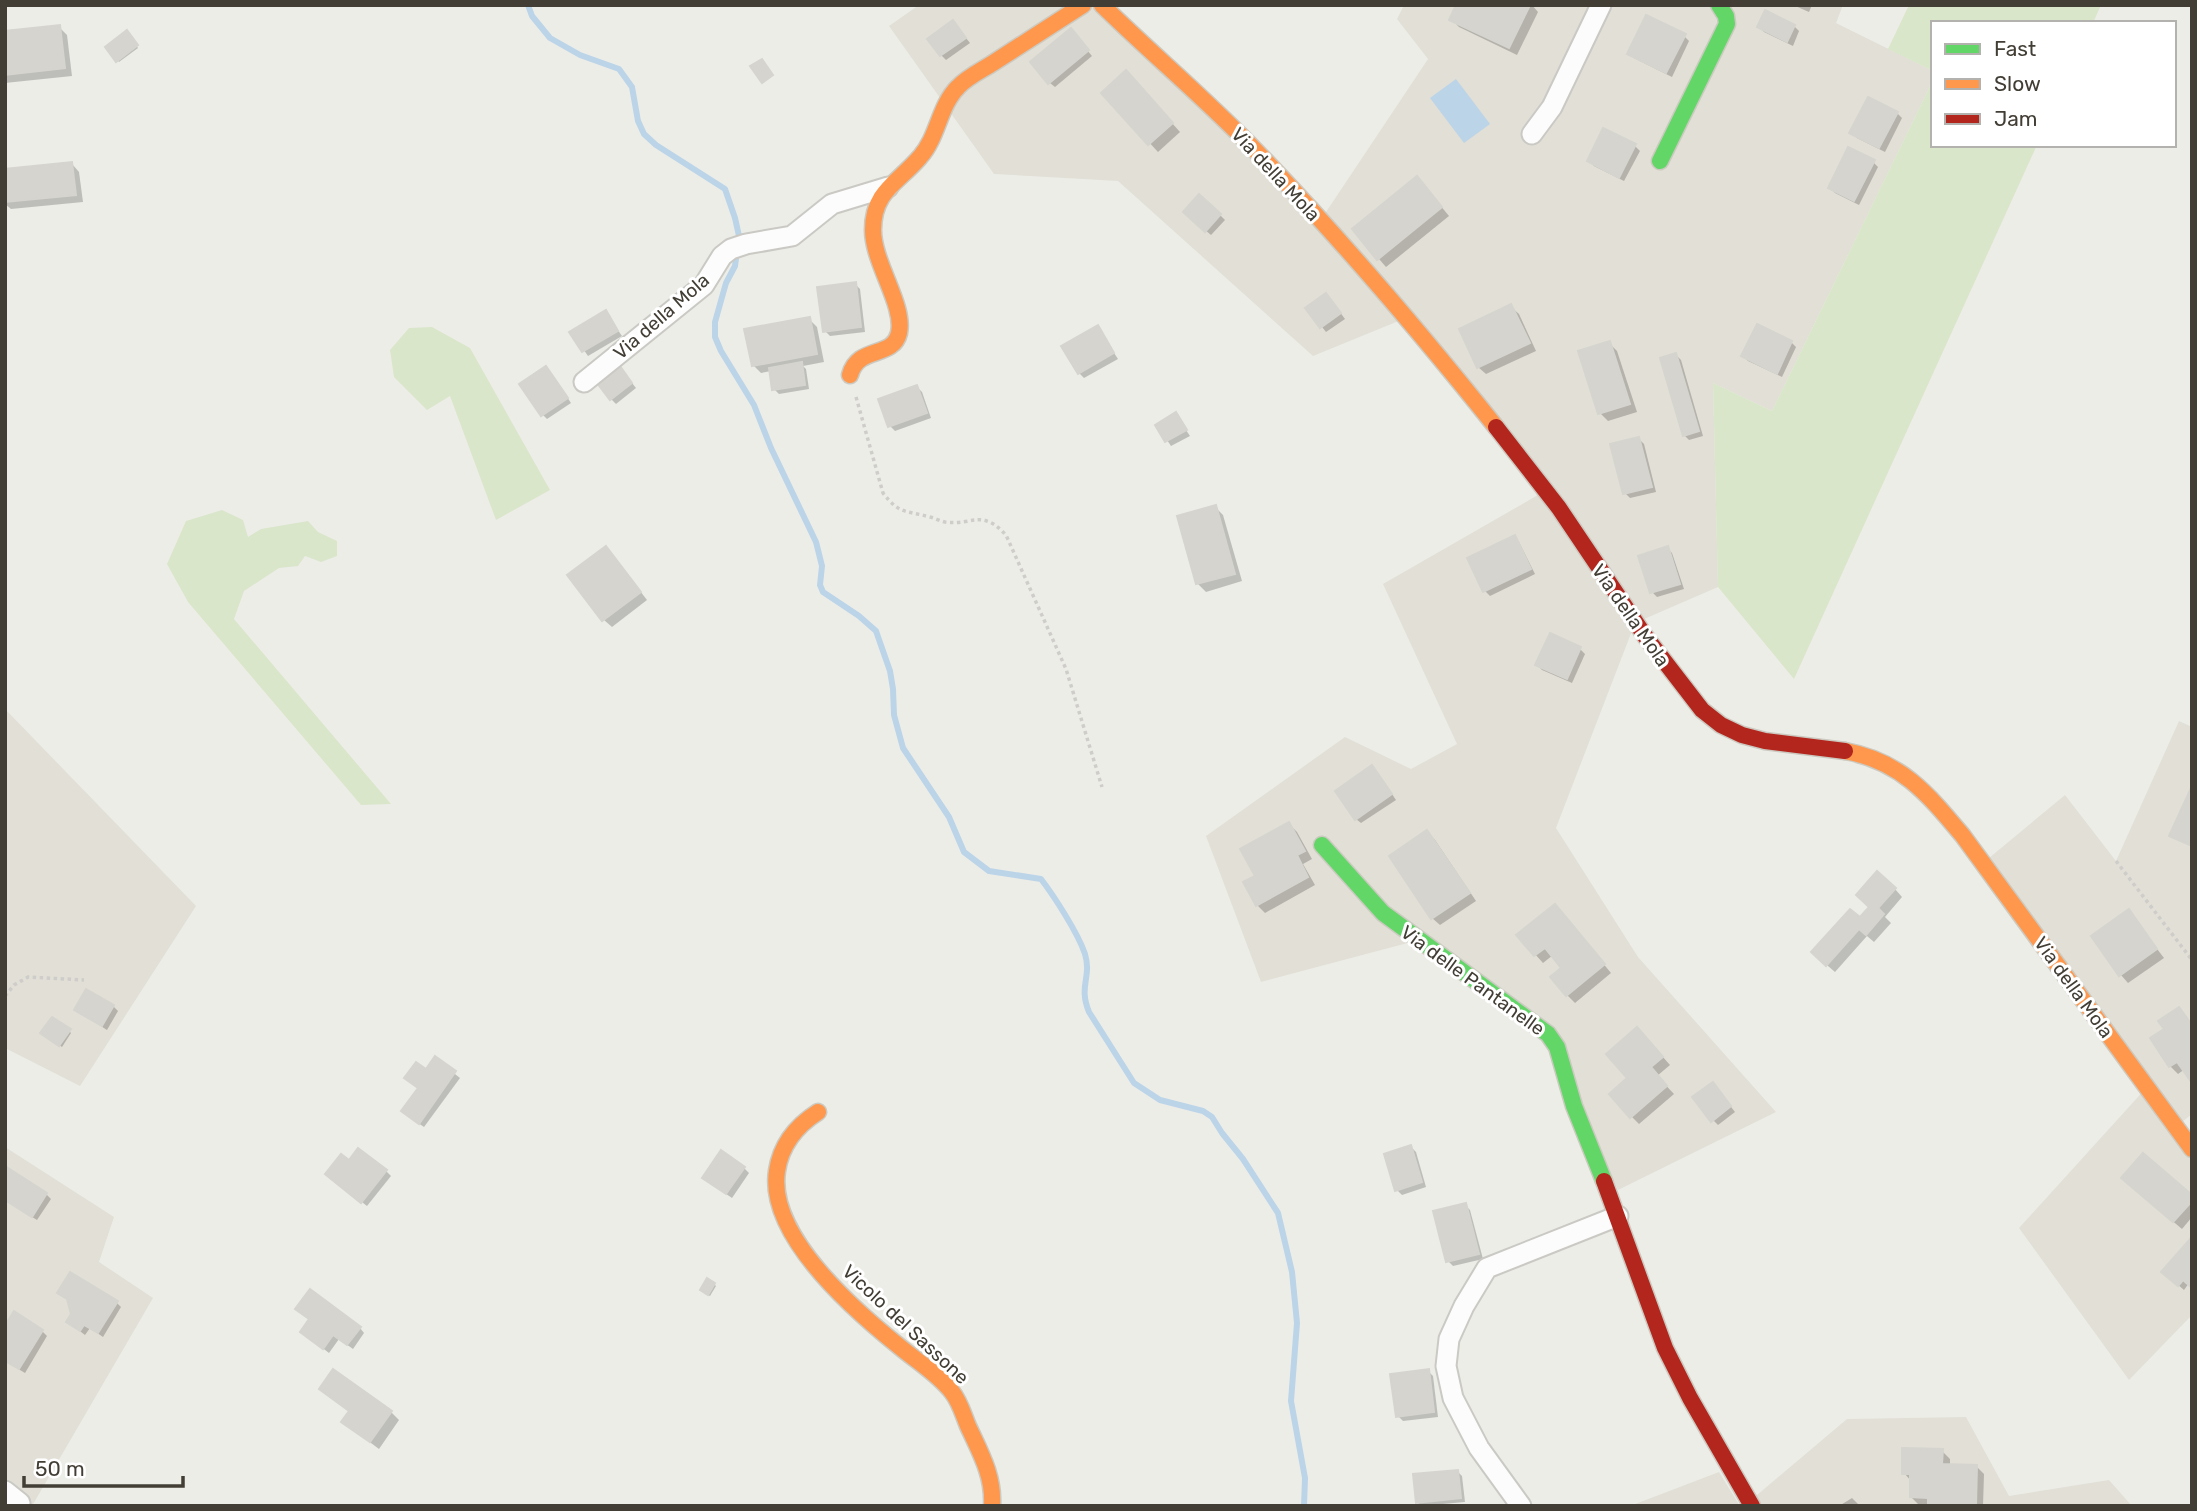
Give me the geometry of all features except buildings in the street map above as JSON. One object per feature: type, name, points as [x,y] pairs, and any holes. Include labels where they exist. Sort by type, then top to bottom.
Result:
[{"type":"street","name":"Via della Mola","points":[[850,375],[854,361],[860,356],[887,349],[896,341],[900,332],[899,318],[877,256],[873,235],[872,221],[878,203],[888,187],[922,158],[937,133],[951,95],[958,86],[1083,5]]},
{"type":"street","name":"Via della Mola","points":[[1102,5],[1255,150],[1385,292],[1525,463],[1646,638],[1705,713],[1730,730],[1758,740],[1788,745],[1842,748],[1874,758],[1891,765],[1919,784],[1963,836],[2192,1149]]},
{"type":"street","points":[[1532,134],[1552,107],[1601,5]]},
{"type":"street","points":[[1660,161],[1727,24],[1726,16],[1719,5]]},
{"type":"street","name":"Via della Mola","points":[[584,382],[704,285],[722,256],[739,246],[792,236],[832,204],[888,187]]},
{"type":"street","name":"Via delle Pantanelle","points":[[1322,845],[1383,914],[1553,1040],[1574,1106],[1673,1366],[1752,1506]]},
{"type":"street","name":"Vicolo del Sassone","points":[[818,1112],[800,1123],[786,1143],[778,1162],[775,1178],[778,1199],[785,1217],[806,1256],[834,1287],[957,1397],[989,1475],[992,1506]]},
{"type":"street","points":[[1521,1506],[1479,1448],[1453,1398],[1446,1366],[1449,1339],[1464,1306],[1487,1268],[1618,1216]]},
{"type":"path","points":[[850,375],[883,493],[893,506],[906,513],[928,516],[944,522],[984,520],[997,526],[1006,536],[1066,669],[1102,786]]},
{"type":"path","points":[[2116,861],[2192,960]]},
{"type":"path","points":[[5,996],[14,985],[28,976],[84,981]]},
{"type":"shaded area","points":[[919,5],[1103,5],[1320,221],[1428,59],[1397,19],[1404,5],[1843,5],[1836,23],[1931,70],[1931,84],[1772,411],[1713,383],[1718,587],[1635,623],[1556,828],[1638,957],[1776,1112],[1618,1190],[1551,1037],[1419,940],[1261,982],[1206,836],[1345,737],[1411,769],[1457,744],[1383,584],[1545,491],[1406,318],[1313,356],[1118,181],[994,174],[889,26]]},
{"type":"shaded area","points":[[5,709],[196,906],[80,1086],[5,1048]]},
{"type":"shaded area","points":[[2179,721],[2192,727],[2192,1114],[2176,1127],[2192,1146],[2192,1315],[2129,1380],[2019,1228],[2147,1087],[1983,863],[2065,795],[2116,861]]},
{"type":"shaded area","points":[[5,1147],[114,1217],[99,1262],[153,1298],[32,1506],[5,1506]]},
{"type":"shaded area","points":[[1966,1417],[2009,1496],[2109,1480],[2132,1506],[1744,1506],[1847,1419]]},
{"type":"shaded area","points":[[1719,1472],[1740,1506],[1630,1506]]},
{"type":"green space","points":[[1909,5],[2101,5],[2094,21],[1931,21],[1931,70],[1888,49]]},
{"type":"green space","points":[[1931,84],[1931,147],[2036,147],[1794,679],[1718,587],[1713,383],[1772,411]]},
{"type":"green space","points":[[432,327],[470,348],[550,490],[496,520],[450,396],[427,410],[394,377],[390,350],[409,328]]},
{"type":"green space","points":[[222,510],[243,520],[248,537],[261,529],[308,521],[318,532],[337,541],[337,556],[321,562],[305,556],[298,566],[279,568],[244,591],[234,619],[391,804],[361,805],[188,602],[167,564],[186,521]]},
{"type":"water","points":[[1456,79],[1490,124],[1464,143],[1430,98]]},
{"type":"waterway","points":[[528,5],[532,16],[550,38],[580,55],[619,69],[632,87],[638,121],[644,134],[656,145],[725,189],[739,236],[735,266],[726,283],[715,322],[715,337],[754,405],[771,448],[816,542],[822,566],[820,585],[823,592],[876,631],[890,671],[894,715],[903,748],[949,817],[964,852],[989,871],[1041,879],[1082,945],[1087,962],[1085,995],[1089,1012],[1134,1083],[1160,1100],[1203,1111],[1212,1117],[1278,1213],[1292,1272],[1297,1323],[1291,1401],[1305,1478],[1304,1506]]},
{"type":"traffic: fast","points":[[1660,161],[1727,24],[1726,16],[1719,5]]},
{"type":"traffic: fast","points":[[1322,845],[1383,913],[1548,1034],[1557,1047],[1574,1106],[1604,1181]]},
{"type":"traffic: slow","points":[[850,375],[860,359],[890,346],[899,333],[897,310],[874,243],[874,217],[882,197],[926,149],[947,103],[962,83],[1083,5]]},
{"type":"traffic: slow","points":[[1102,5],[1288,184],[1379,286],[1496,427]]},
{"type":"traffic: slow","points":[[1845,751],[1865,756],[1898,771],[1925,793],[1950,821],[2192,1149]]},
{"type":"traffic: slow","points":[[818,1112],[803,1123],[791,1137],[779,1161],[778,1195],[786,1220],[800,1245],[839,1292],[881,1332],[934,1374],[955,1396],[985,1464],[991,1484],[992,1506]]},
{"type":"traffic: jam","points":[[1496,427],[1559,508],[1645,636],[1702,710],[1721,725],[1742,735],[1765,741],[1845,751]]},
{"type":"traffic: jam","points":[[1604,1181],[1665,1348],[1690,1398],[1752,1506]]}]
